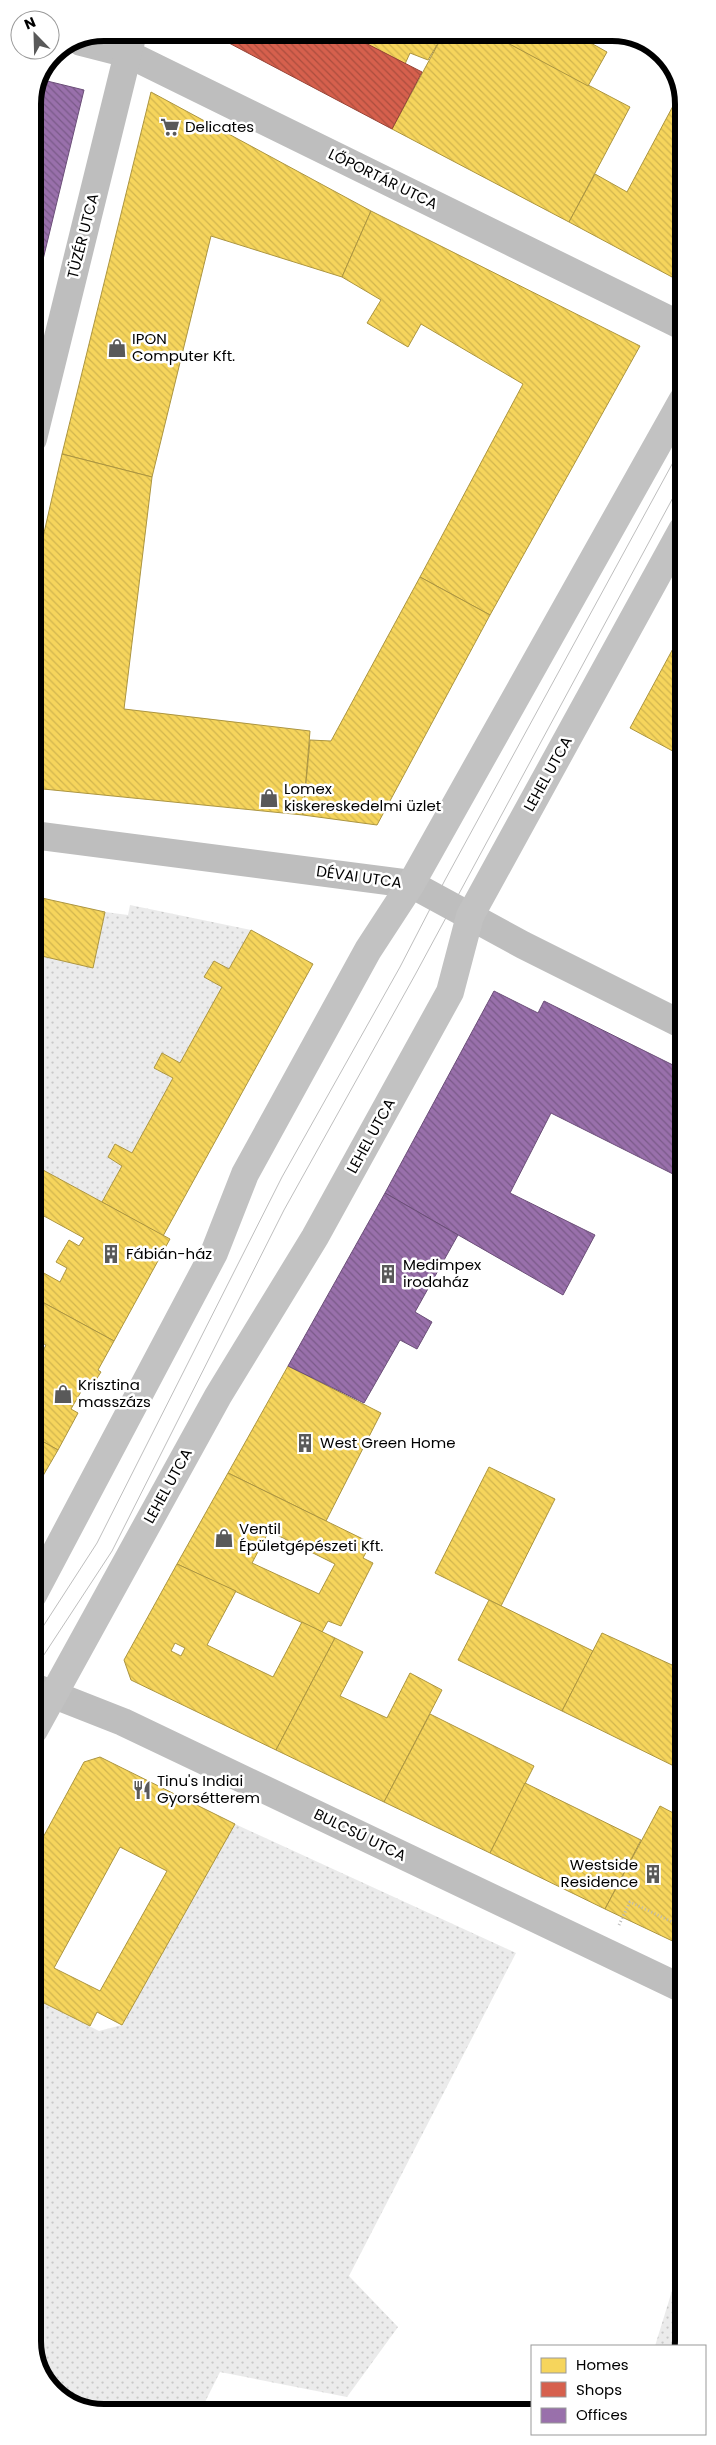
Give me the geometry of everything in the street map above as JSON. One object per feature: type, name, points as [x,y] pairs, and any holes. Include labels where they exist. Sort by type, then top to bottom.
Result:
[{"type":"main road","points":[[41,1582],[214,1252],[245,1174],[368,950],[411,884],[675,413]]},
{"type":"main road","name":"LEHEL UTCA","points":[[43,1691],[315,1237],[450,992],[470,916],[675,543]]},
{"type":"street","name":"LŐPORTÁR UTCA","points":[[91,42],[131,43],[675,322]]},
{"type":"street","name":"TÜZÉR UTCA","points":[[41,407],[131,43]]},
{"type":"street","name":"DÉVAI UTCA","points":[[41,836],[411,884],[523,945],[675,1021]]},
{"type":"street","name":"BULCSÚ UTCA","points":[[43,1691],[123,1722],[605,1952],[675,1976]]},
{"type":"path","points":[[605,1952],[630,1902],[675,1923]]},
{"type":"shaded area","points":[[130,905],[251,930],[229,969],[214,961],[205,977],[222,987],[180,1063],[154,1068],[173,1078],[132,1153],[115,1144],[108,1157],[122,1166],[102,1202],[41,1170],[41,956],[93,968],[105,912],[128,915]]},
{"type":"shaded area","points":[[235,1824],[516,1953],[349,2276],[398,2327],[347,2397],[220,2372],[204,2404],[100,2404],[80,2399],[69,2393],[54,2379],[42,2353],[41,2340],[41,2002],[99,2031],[122,2025]]},
{"type":"shaded area","points":[[675,2281],[675,2345],[655,2345]]},
{"type":"building: Homes","points":[[439,41],[428,60],[410,53],[405,64],[363,42]]},
{"type":"building: Homes","points":[[440,41],[504,41],[630,107],[569,222],[392,129]]},
{"type":"building: Homes","points":[[504,41],[587,41],[607,52],[588,86]]},
{"type":"building: Homes","points":[[151,92],[371,211],[342,277],[211,236],[152,477],[62,454]]},
{"type":"building: Homes","points":[[675,103],[675,271],[672,277],[569,222],[595,174],[627,192]]},
{"type":"building: Homes","points":[[371,211],[640,346],[490,615],[420,577],[523,384],[421,324],[408,347],[367,323],[381,300],[342,277]]},
{"type":"building: Homes","points":[[62,454],[152,477],[124,709],[310,731],[303,815],[41,789],[41,546]]},
{"type":"building: Homes","points":[[420,577],[490,615],[377,825],[303,815],[310,740],[331,741]]},
{"type":"building: Homes","points":[[675,645],[675,752],[630,728]]},
{"type":"building: Homes","points":[[41,898],[105,912],[93,968],[41,956]]},
{"type":"building: Homes","points":[[251,930],[313,964],[163,1236],[102,1202],[122,1166],[108,1157],[115,1144],[132,1153],[173,1078],[154,1068],[162,1053],[180,1063],[222,987],[204,977],[214,961],[229,969]]},
{"type":"building: Homes","name":"Fábián-ház","points":[[43,1170],[170,1239],[114,1341],[41,1301],[41,1271],[60,1282],[67,1268],[56,1262],[69,1240],[79,1246],[84,1238],[41,1214],[41,1174]]},
{"type":"building: Homes","points":[[41,1301],[114,1341],[98,1370],[101,1372],[92,1386],[86,1383],[71,1409],[78,1413],[58,1450],[41,1440],[41,1355],[46,1345],[41,1342]]},
{"type":"building: Homes","name":"West Green Home","points":[[288,1366],[381,1413],[326,1521],[228,1473]]},
{"type":"building: Homes","points":[[41,1440],[58,1450],[41,1479]]},
{"type":"building: Homes","points":[[489,1467],[555,1499],[501,1606],[435,1573]]},
{"type":"building: Homes","points":[[228,1473],[371,1543],[363,1558],[373,1563],[341,1626],[328,1621],[322,1632],[177,1564]],"holes":[[[269,1531],[335,1564],[319,1594],[252,1563]]]},
{"type":"building: Homes","points":[[177,1564],[236,1591],[207,1645],[273,1677],[302,1622],[335,1638],[276,1750],[131,1680],[124,1660]],"holes":[[[175,1643],[185,1648],[181,1656],[171,1651]]]},
{"type":"building: Homes","points":[[489,1600],[593,1651],[562,1711],[458,1660]]},
{"type":"building: Homes","points":[[602,1633],[675,1666],[675,1767],[562,1711]]},
{"type":"building: Homes","points":[[335,1638],[363,1652],[340,1696],[387,1718],[410,1673],[442,1690],[384,1802],[276,1750]]},
{"type":"building: Homes","points":[[430,1714],[534,1766],[490,1853],[384,1802]]},
{"type":"building: Homes","points":[[100,1757],[235,1824],[122,2025],[97,2012],[90,2026],[41,2002],[41,1841],[84,1762]],"holes":[[[120,1847],[167,1871],[100,1991],[54,1968]]]},
{"type":"building: Homes","points":[[525,1783],[641,1840],[605,1909],[490,1853]]},
{"type":"building: Homes","name":"Westside Residence","points":[[660,1806],[675,1814],[675,1942],[605,1909]]},
{"type":"building: Shops","points":[[225,41],[362,41],[422,72],[392,129]]},
{"type":"building: Offices","points":[[46,81],[84,90],[41,268],[42,92]]},
{"type":"building: Offices","points":[[494,991],[538,1013],[544,1001],[675,1066],[675,1175],[551,1113],[510,1193],[595,1235],[563,1295],[385,1193]]},
{"type":"building: Offices","name":"Medimpex irodaház","points":[[385,1193],[458,1235],[415,1312],[432,1322],[417,1349],[400,1340],[364,1403],[288,1366]]},
{"type":"tram line","points":[[41,1630],[97,1543],[282,1177],[400,967],[445,880],[675,459]]},
{"type":"tram line","points":[[41,1659],[112,1551],[284,1210],[415,975],[675,494]]},
{"type":"place","name":"Delicates","points":[[170,127]]},
{"type":"place","name":"IPON Computer Kft.","points":[[117,348]]},
{"type":"place","name":"Lomex kiskereskedelmi üzlet","points":[[269,798]]},
{"type":"place","name":"Fábián-ház","points":[[111,1254]]},
{"type":"place","name":"Medimpex irodaház","points":[[388,1274]]},
{"type":"place","name":"Krisztina masszázs","points":[[63,1394]]},
{"type":"place","name":"West Green Home","points":[[305,1443]]},
{"type":"place","name":"Ventil Épületgépészeti Kft.","points":[[224,1538]]},
{"type":"place","name":"Tinu's Indiai Gyorsétterem","points":[[142,1790]]},
{"type":"place","name":"Westside Residence","points":[[653,1874]]}]
